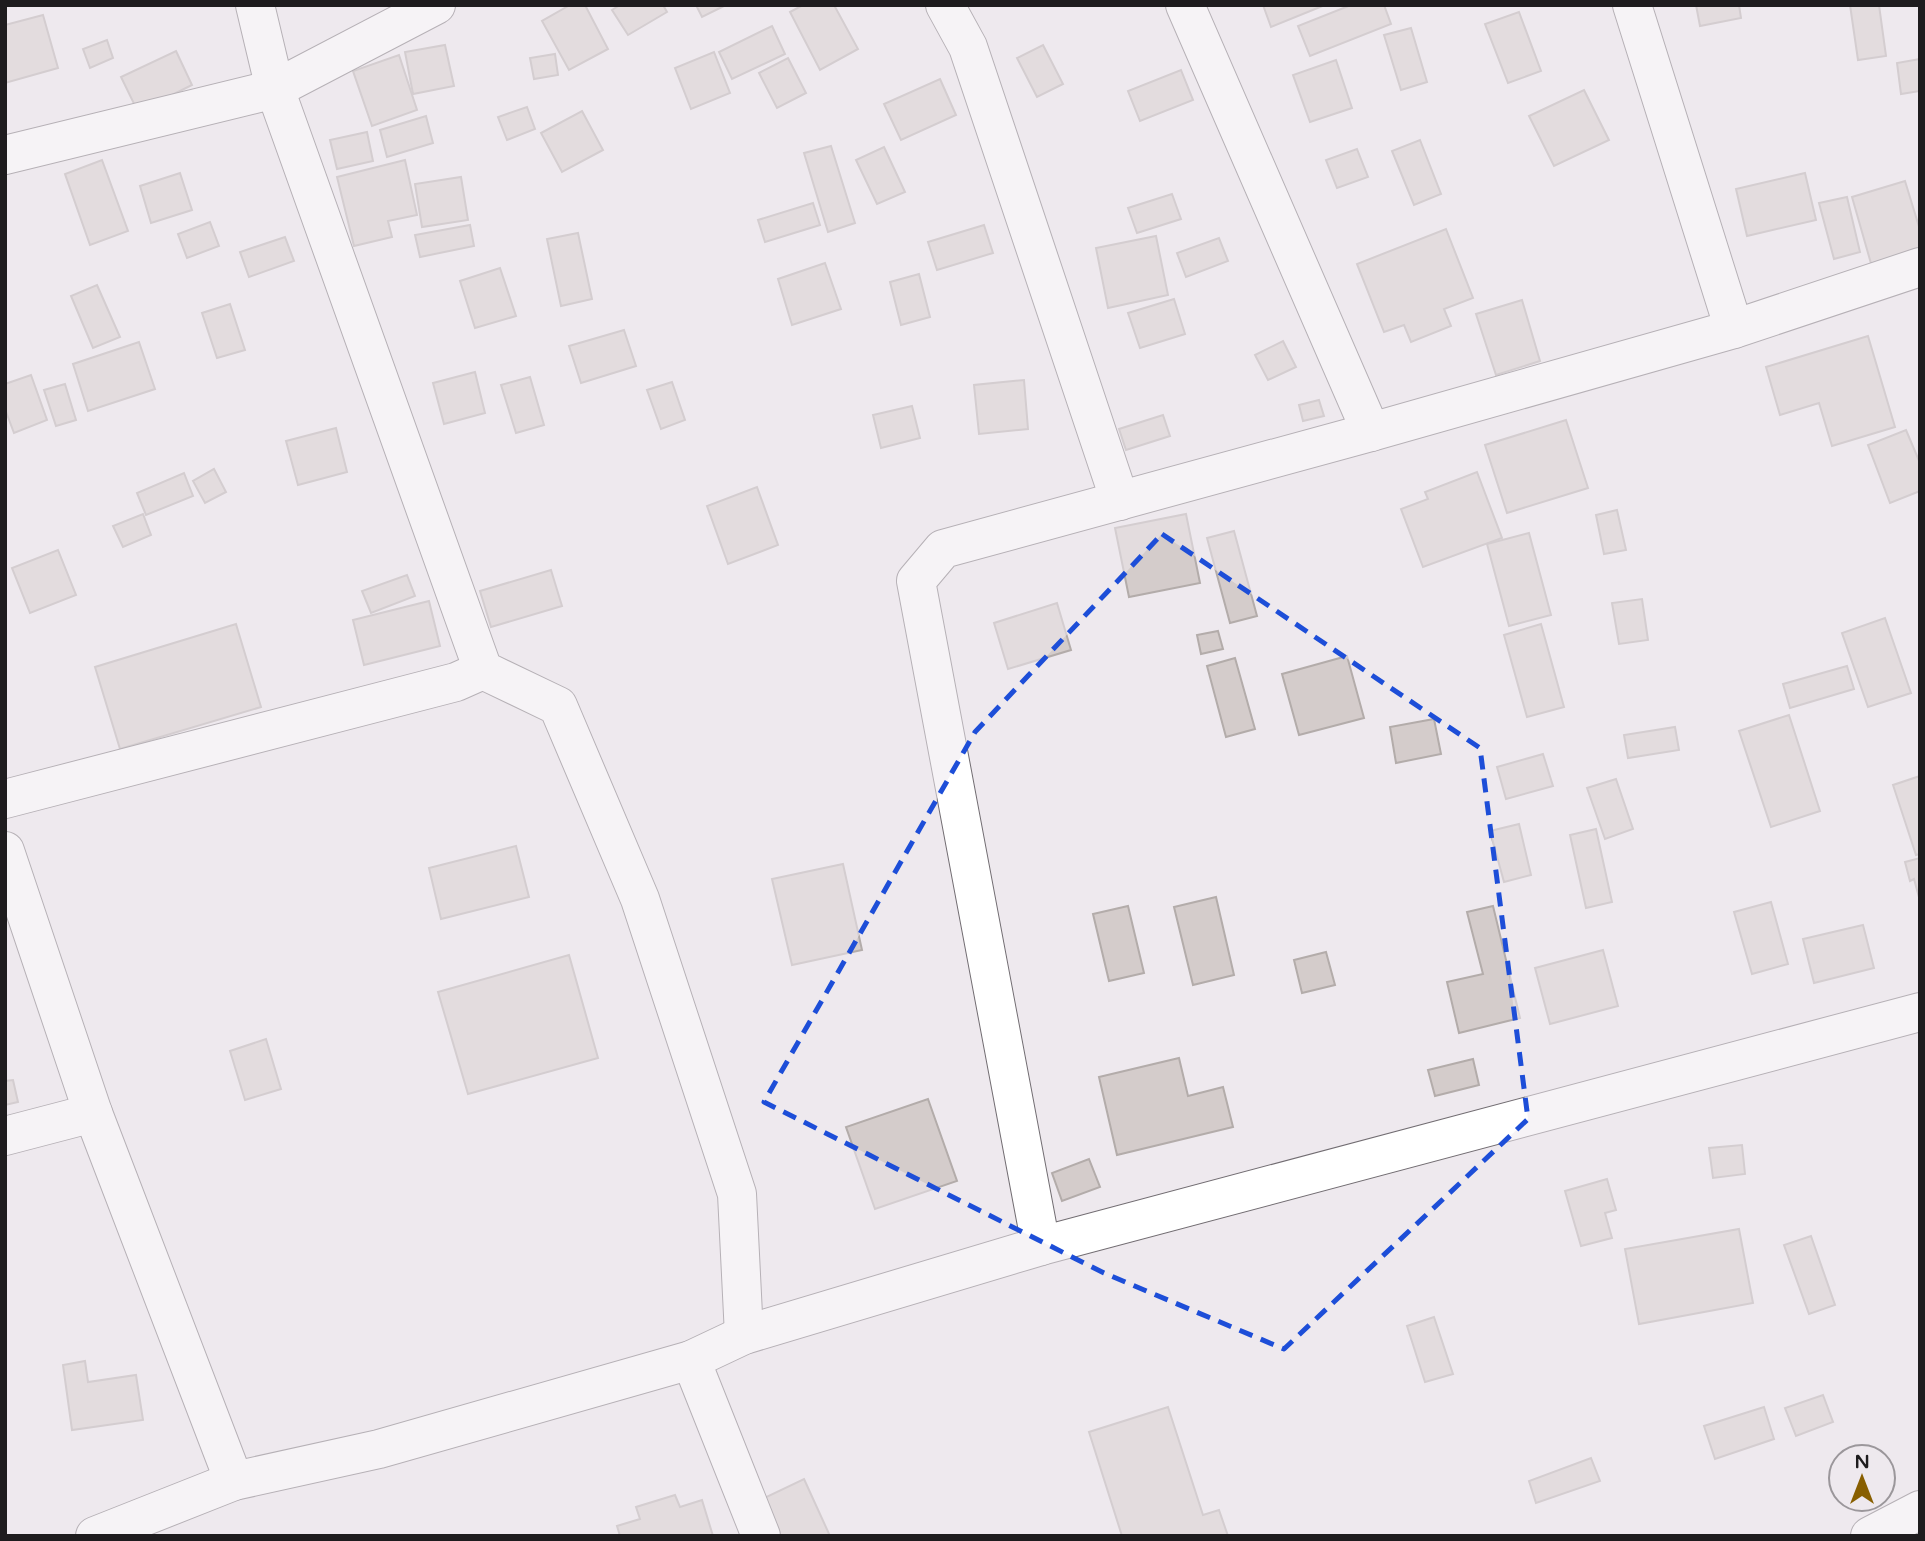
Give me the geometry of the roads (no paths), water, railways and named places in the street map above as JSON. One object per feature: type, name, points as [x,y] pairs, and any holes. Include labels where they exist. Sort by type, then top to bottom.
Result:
[{"type":"street","points":[[255,5],[275,89],[483,670],[558,706],[640,899],[737,1194],[744,1335]]},
{"type":"street","points":[[5,155],[275,89],[436,5]]},
{"type":"street","points":[[945,5],[968,47],[1120,501]]},
{"type":"street","points":[[1185,5],[1371,432]]},
{"type":"street","points":[[1632,5],[1734,329]]},
{"type":"street","points":[[1041,1246],[916,581],[943,549],[1734,329],[1920,267]]},
{"type":"street","points":[[5,799],[456,682],[483,670]]},
{"type":"street","points":[[5,851],[93,1112],[234,1481]]},
{"type":"street","points":[[95,1536],[234,1481],[379,1448],[691,1360],[744,1335],[1041,1246],[1920,1012]]},
{"type":"street","points":[[5,1136],[93,1112]]},
{"type":"street","points":[[691,1360],[761,1536]]},
{"type":"street","points":[[1870,1536],[1920,1510]]}]
